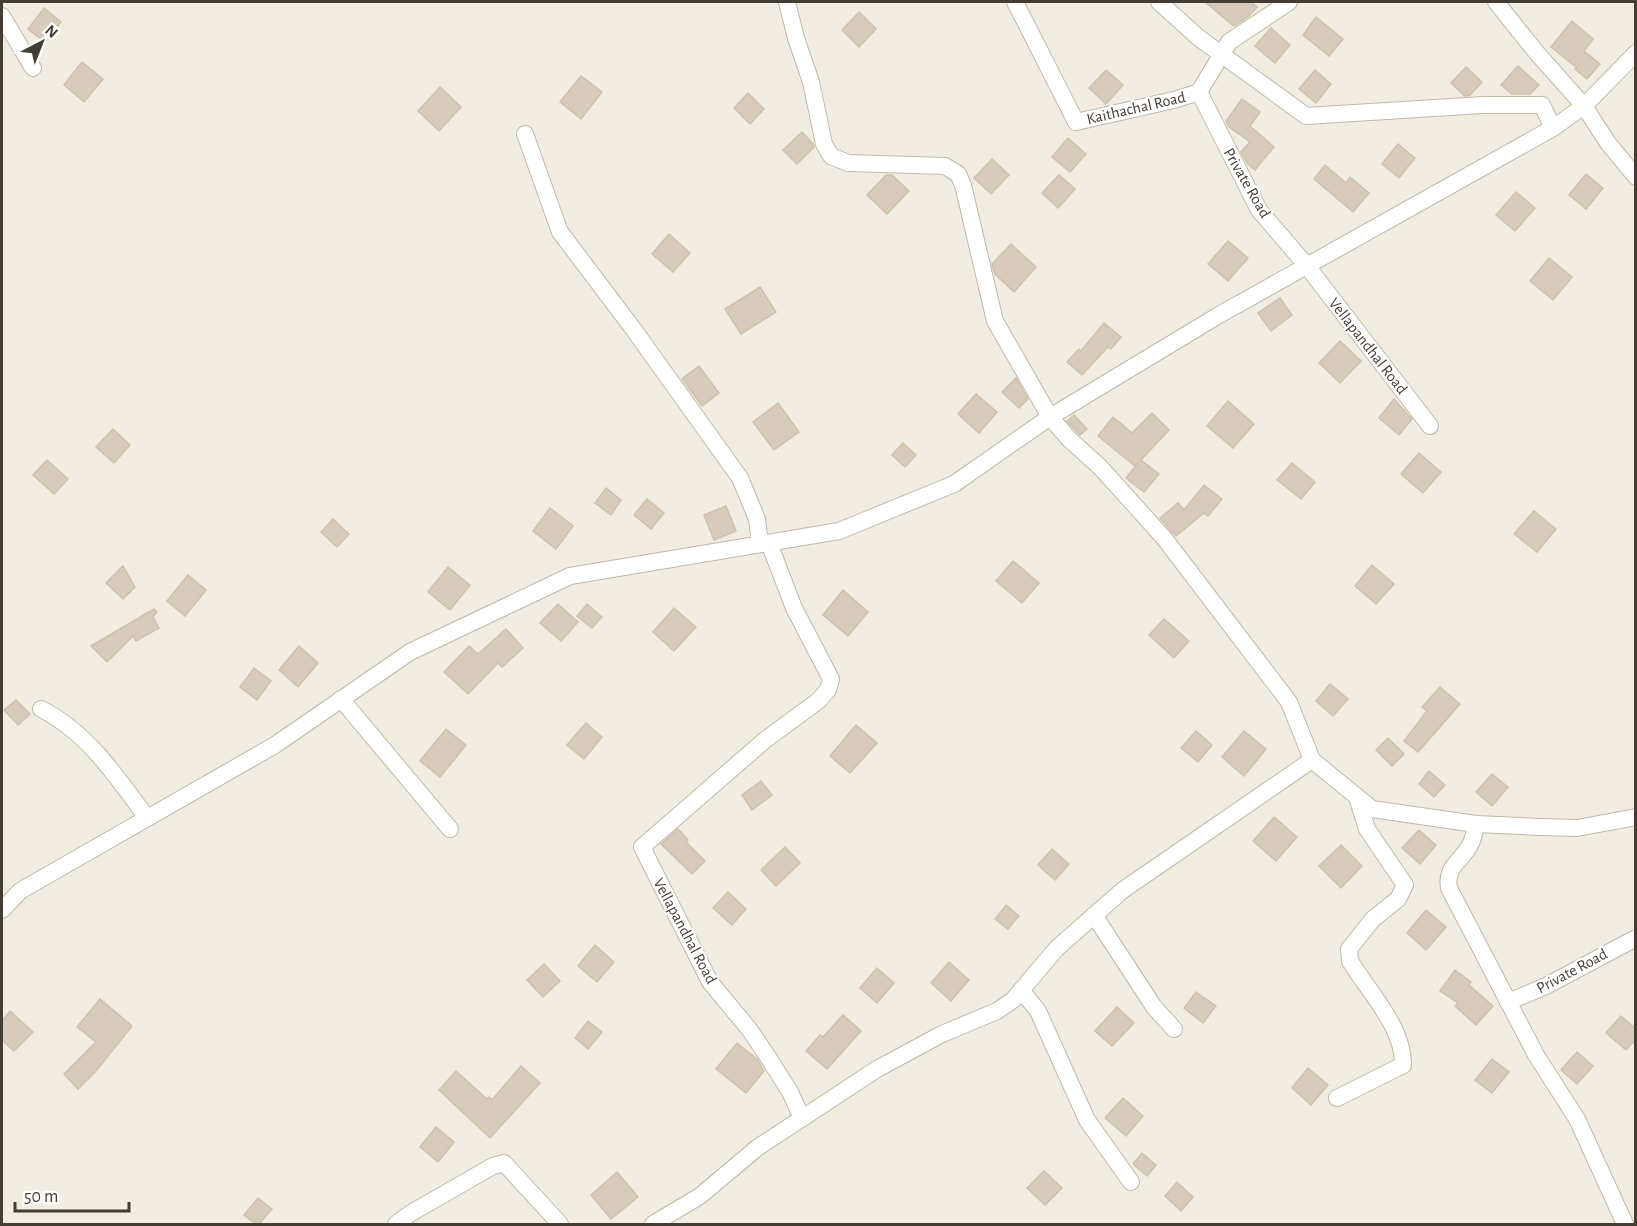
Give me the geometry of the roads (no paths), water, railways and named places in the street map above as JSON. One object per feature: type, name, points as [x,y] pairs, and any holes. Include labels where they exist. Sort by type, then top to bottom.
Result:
[{"type":"street","points":[[787,2],[811,82],[824,144],[831,156],[848,163],[945,166],[958,174],[963,185],[996,321],[1050,417],[1069,439],[1100,467],[1164,538],[1289,702],[1312,760],[1372,809],[1476,824],[1577,828],[1635,816]]},
{"type":"street","name":"Kaithachal Road","points":[[1015,2],[1076,122],[1174,100],[1199,92],[1229,42],[1289,2]]},
{"type":"street","points":[[1159,2],[1199,38],[1306,116],[1483,105],[1542,105],[1553,128]]},
{"type":"street","points":[[1496,2],[1584,106],[1608,143],[1635,177]]},
{"type":"street","points":[[2,16],[33,68]]},
{"type":"street","points":[[2,910],[20,891],[275,745],[410,652],[570,576],[839,531],[954,484],[1050,417],[1219,315],[1553,128],[1584,106],[1635,53]]},
{"type":"street","name":"Private Road","points":[[1199,92],[1259,210],[1307,266]]},
{"type":"street","points":[[525,134],[560,232],[634,330],[740,478],[757,519],[759,536],[766,543]]},
{"type":"street","name":"Vellapandhal Road","points":[[1307,266],[1430,426]]},
{"type":"street","name":"Vellapandhal Road","points":[[766,543],[794,608],[831,679],[828,690],[818,701],[765,740],[642,847],[710,982],[749,1029],[766,1054],[790,1092],[802,1118]]},
{"type":"street","points":[[341,699],[450,829]]},
{"type":"street","points":[[41,709],[57,717],[86,743],[120,780],[147,818]]},
{"type":"street","points":[[653,1224],[700,1196],[757,1148],[877,1069],[942,1034],[997,1011],[1012,1000],[1057,948],[1124,890],[1312,760]]},
{"type":"street","points":[[1337,1098],[1403,1065],[1404,1053],[1398,1034],[1350,961],[1349,949],[1373,919],[1398,899],[1405,885],[1367,829],[1357,797]]},
{"type":"street","points":[[1476,824],[1471,844],[1450,870],[1447,878],[1449,888],[1536,1055],[1577,1119],[1624,1224]]},
{"type":"street","points":[[1094,915],[1154,1007],[1174,1029]]},
{"type":"street","name":"Private Road","points":[[1508,1002],[1546,986],[1635,938]]},
{"type":"street","points":[[1021,990],[1038,1011],[1087,1120],[1131,1182]]},
{"type":"street","points":[[396,1224],[492,1166],[504,1163],[560,1224]]}]
